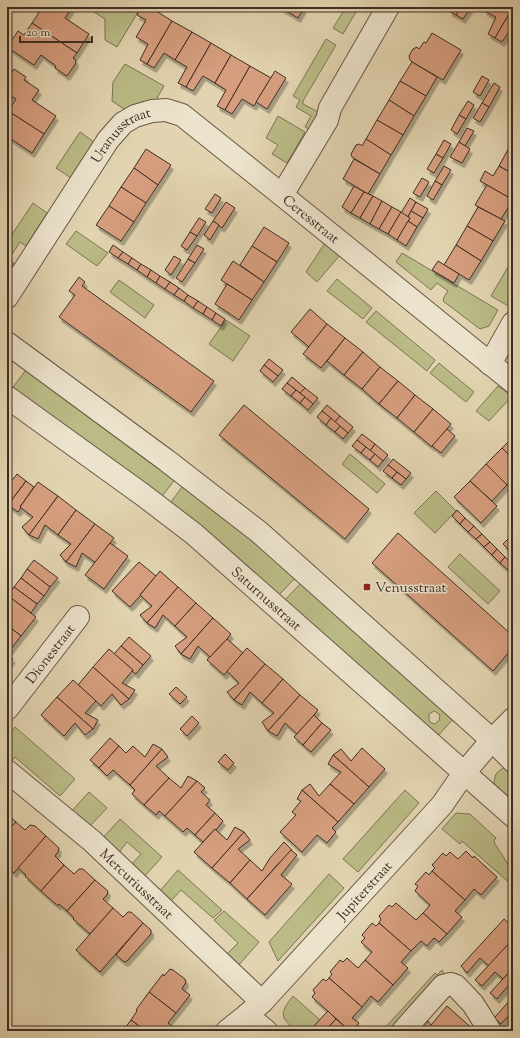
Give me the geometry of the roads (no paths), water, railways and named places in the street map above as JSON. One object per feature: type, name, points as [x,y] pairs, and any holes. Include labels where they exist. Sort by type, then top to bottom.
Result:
[{"type":"street","name":"Ceresstraat","points":[[388,7],[330,108],[327,120],[282,195],[513,382]]},
{"type":"street","name":"Uranusstraat","points":[[7,297],[108,140],[123,123],[135,116],[152,111],[166,110],[182,115],[282,195]]},
{"type":"street","points":[[490,364],[513,323]]},
{"type":"street","points":[[7,343],[166,460],[259,532],[492,740],[513,761]]},
{"type":"street","name":"Saturnusstraat","points":[[7,397],[136,490],[194,534],[513,816]]},
{"type":"street","name":"Dionestraat","points":[[7,709],[78,617]]},
{"type":"street","points":[[492,740],[513,719]]},
{"type":"street","name":"Jupiterstraat","points":[[227,1031],[254,1009],[442,805],[464,773],[492,740]]},
{"type":"street","name":"Mercuriusstraat","points":[[7,771],[92,841],[254,1009],[266,1031]]},
{"type":"street","points":[[403,1031],[444,986],[451,984],[456,986],[474,1004],[490,1031]]},
{"type":"place","name":"Venusstraat","points":[[367,587]]}]
